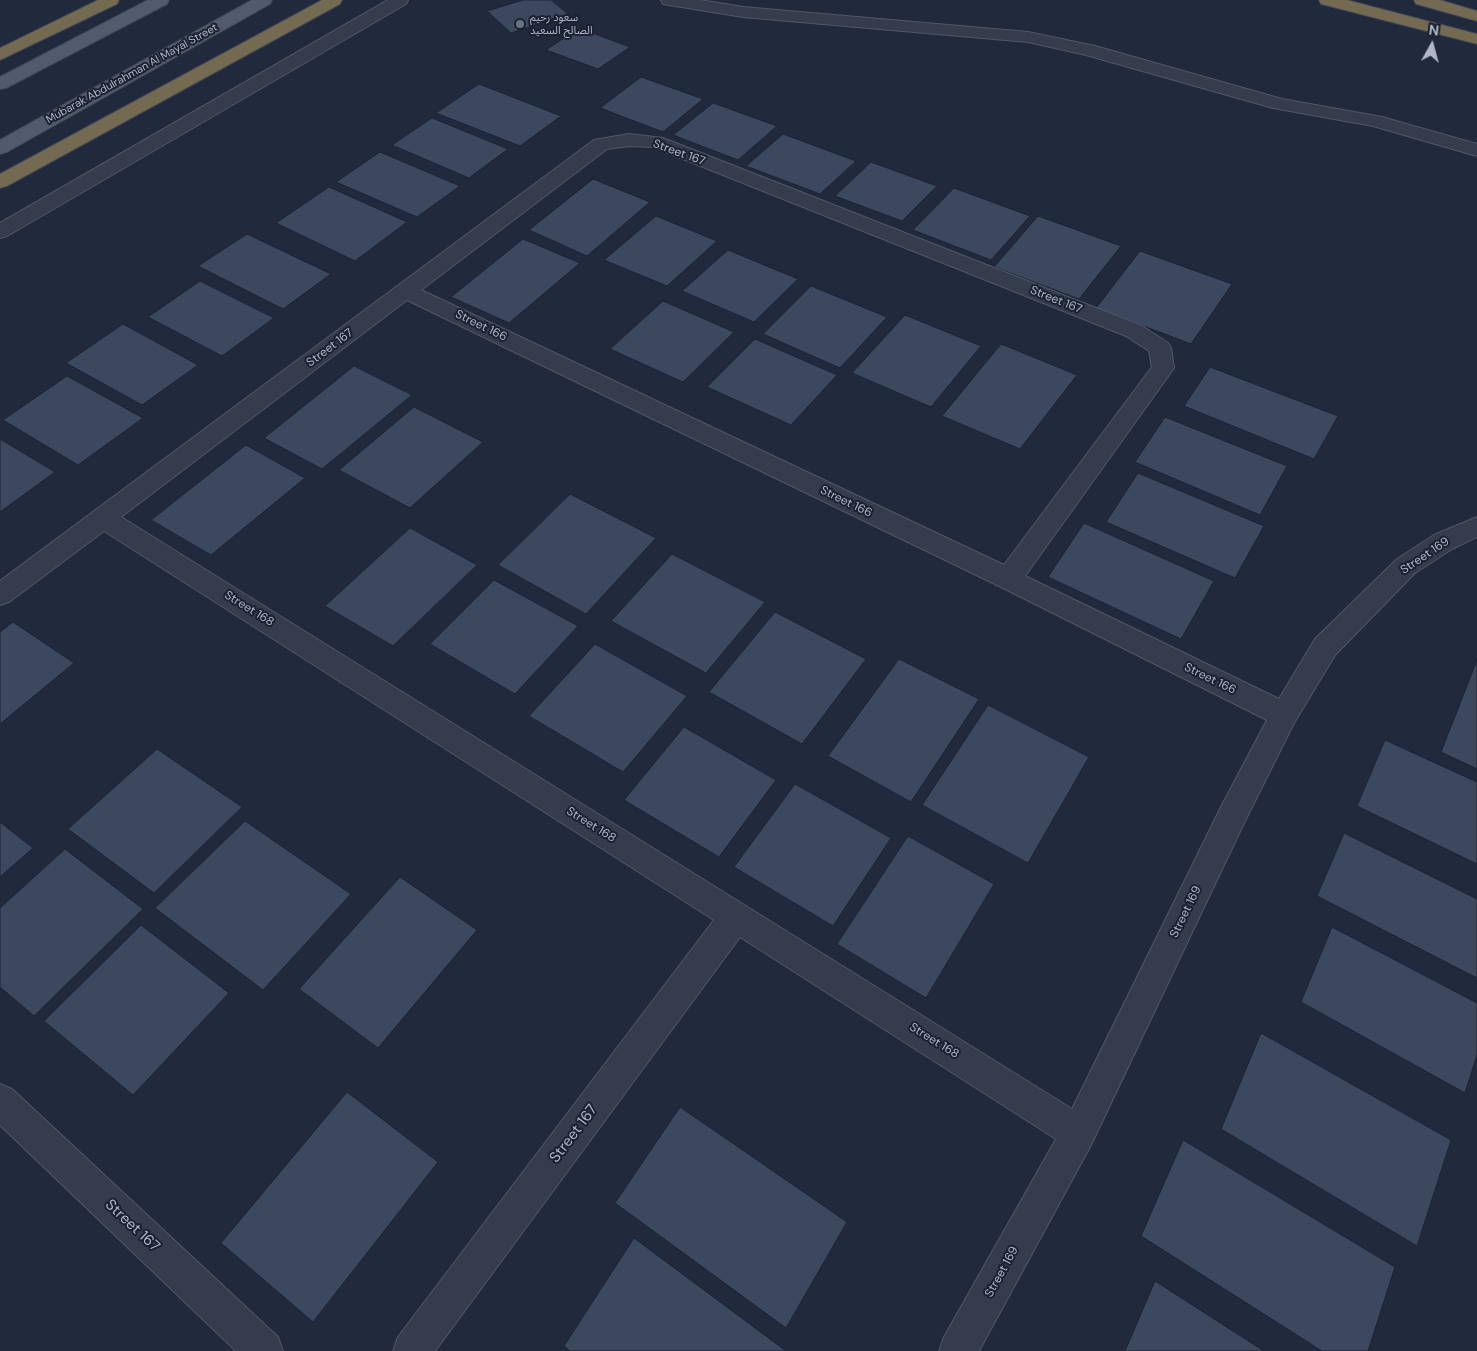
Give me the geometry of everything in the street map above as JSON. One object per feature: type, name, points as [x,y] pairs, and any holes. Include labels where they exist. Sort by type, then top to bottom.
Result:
[{"type":"highway","points":[[0,55],[111,0]]},
{"type":"highway","points":[[0,182],[334,0]]},
{"type":"highway","points":[[1327,0],[1477,40]]},
{"type":"highway","points":[[1422,0],[1477,16]]},
{"type":"main road","points":[[0,84],[161,0]]},
{"type":"main road","name":"Mubarak Abdulrahman Al Mayal Street","points":[[0,148],[264,0]]},
{"type":"street","points":[[0,232],[400,0]]},
{"type":"street","points":[[669,0],[753,13],[1028,37],[1089,50],[1280,104],[1375,121],[1477,150]]},
{"type":"street","name":"Street 167","points":[[0,595],[600,144],[629,140],[656,142],[1134,331],[1160,348],[1163,368],[1008,579]]},
{"type":"street","name":"Street 166","points":[[406,291],[1008,579],[1284,715]]},
{"type":"street","name":"Street 168","points":[[103,518],[1079,1133]]},
{"type":"street","name":"Street 169","points":[[958,1351],[1079,1133],[1229,823],[1284,715],[1325,647],[1406,566],[1443,542],[1477,526]]},
{"type":"street","name":"Street 167","points":[[412,1351],[736,916]]},
{"type":"street","name":"Street 167","points":[[0,1101],[264,1351]]},
{"type":"building","name":"سعود رحيم الصالح السعيد","points":[[523,0],[551,0],[568,14],[511,33],[487,11]]},
{"type":"building","points":[[579,28],[630,47],[598,69],[546,50]]},
{"type":"building","points":[[641,77],[703,99],[663,132],[600,108]]},
{"type":"building","points":[[479,84],[561,116],[520,146],[436,113]]},
{"type":"building","points":[[713,103],[777,126],[738,160],[673,135]]},
{"type":"building","points":[[432,118],[508,149],[469,178],[392,145]]},
{"type":"building","points":[[783,134],[856,161],[820,194],[746,166]]},
{"type":"building","points":[[380,152],[460,186],[417,217],[336,182]]},
{"type":"building","points":[[871,162],[937,186],[902,221],[835,196]]},
{"type":"building","points":[[593,179],[650,202],[587,256],[529,230]]},
{"type":"building","points":[[329,187],[407,222],[355,261],[276,223]]},
{"type":"building","points":[[954,188],[1030,216],[991,260],[913,230]]},
{"type":"building","points":[[656,216],[717,241],[667,286],[604,260]]},
{"type":"building","points":[[1038,216],[1121,246],[1079,299],[994,267]]},
{"type":"building","points":[[247,234],[331,274],[283,309],[198,266]]},
{"type":"building","points":[[523,239],[580,263],[509,323],[451,297]]},
{"type":"building","points":[[728,250],[798,279],[754,322],[682,291]]},
{"type":"building","points":[[1140,251],[1232,284],[1191,344],[1096,308]]},
{"type":"building","points":[[200,281],[274,318],[222,356],[148,317]]},
{"type":"building","points":[[811,286],[887,317],[840,368],[763,334]]},
{"type":"building","points":[[663,301],[734,332],[683,382],[610,349]]},
{"type":"building","points":[[905,315],[981,346],[931,407],[852,373]]},
{"type":"building","points":[[123,324],[198,365],[142,405],[66,363]]},
{"type":"building","points":[[755,339],[837,375],[791,425],[707,387]]},
{"type":"building","points":[[1001,344],[1077,375],[1020,449],[942,416]]},
{"type":"building","points":[[354,366],[412,395],[322,469],[264,438]]},
{"type":"building","points":[[1210,367],[1338,416],[1314,459],[1184,406]]},
{"type":"building","points":[[67,376],[143,418],[78,465],[3,420]]},
{"type":"building","points":[[414,407],[483,442],[410,508],[339,470]]},
{"type":"building","points":[[1165,417],[1287,466],[1260,515],[1135,462]]},
{"type":"building","points":[[0,439],[55,472],[0,512]]},
{"type":"building","points":[[246,445],[305,478],[211,555],[151,520]]},
{"type":"building","points":[[1138,473],[1264,526],[1235,578],[1106,522]]},
{"type":"building","points":[[570,494],[656,538],[586,614],[498,565]]},
{"type":"building","points":[[1084,523],[1214,581],[1181,639],[1048,577]]},
{"type":"building","points":[[410,528],[477,565],[393,646],[325,606]]},
{"type":"building","points":[[672,554],[765,602],[706,673],[611,621]]},
{"type":"building","points":[[494,580],[578,626],[515,694],[430,644]]},
{"type":"building","points":[[775,612],[866,659],[802,744],[709,692]]},
{"type":"building","points":[[13,622],[74,663],[0,724],[0,632]]},
{"type":"building","points":[[595,644],[687,696],[623,772],[529,716]]},
{"type":"building","points":[[899,659],[979,699],[911,802],[828,756]]},
{"type":"building","points":[[1477,660],[1477,769],[1441,752]]},
{"type":"building","points":[[988,705],[1089,757],[1028,863],[922,805]]},
{"type":"building","points":[[684,727],[776,780],[719,857],[624,800]]},
{"type":"building","points":[[1385,740],[1477,782],[1477,864],[1357,806]]},
{"type":"building","points":[[157,749],[242,807],[154,893],[68,829]]},
{"type":"building","points":[[795,784],[891,838],[833,926],[734,867]]},
{"type":"building","points":[[245,821],[351,894],[263,990],[155,908]]},
{"type":"building","points":[[0,822],[33,848],[0,877]]},
{"type":"building","points":[[1344,833],[1477,899],[1477,978],[1317,896]]},
{"type":"building","points":[[908,836],[994,884],[926,998],[837,944]]},
{"type":"building","points":[[65,849],[143,909],[34,1016],[0,987],[0,908]]},
{"type":"building","points":[[400,877],[477,930],[378,1048],[299,989]]},
{"type":"building","points":[[141,925],[229,993],[133,1095],[44,1021]]},
{"type":"building","points":[[1332,927],[1477,1003],[1477,1055],[1465,1093],[1301,1002]]},
{"type":"building","points":[[1261,1033],[1451,1140],[1417,1246],[1221,1129]]},
{"type":"building","points":[[347,1092],[438,1162],[313,1322],[221,1243]]},
{"type":"building","points":[[680,1107],[847,1222],[786,1328],[615,1203]]},
{"type":"building","points":[[1183,1140],[1395,1267],[1368,1351],[1322,1351],[1141,1236]]},
{"type":"building","points":[[634,1238],[786,1351],[570,1351],[564,1346]]},
{"type":"building","points":[[1155,1281],[1264,1351],[1125,1351]]},
{"type":"place","name":"سعود رحيم الصالح السعيد","points":[[520,24]]}]
